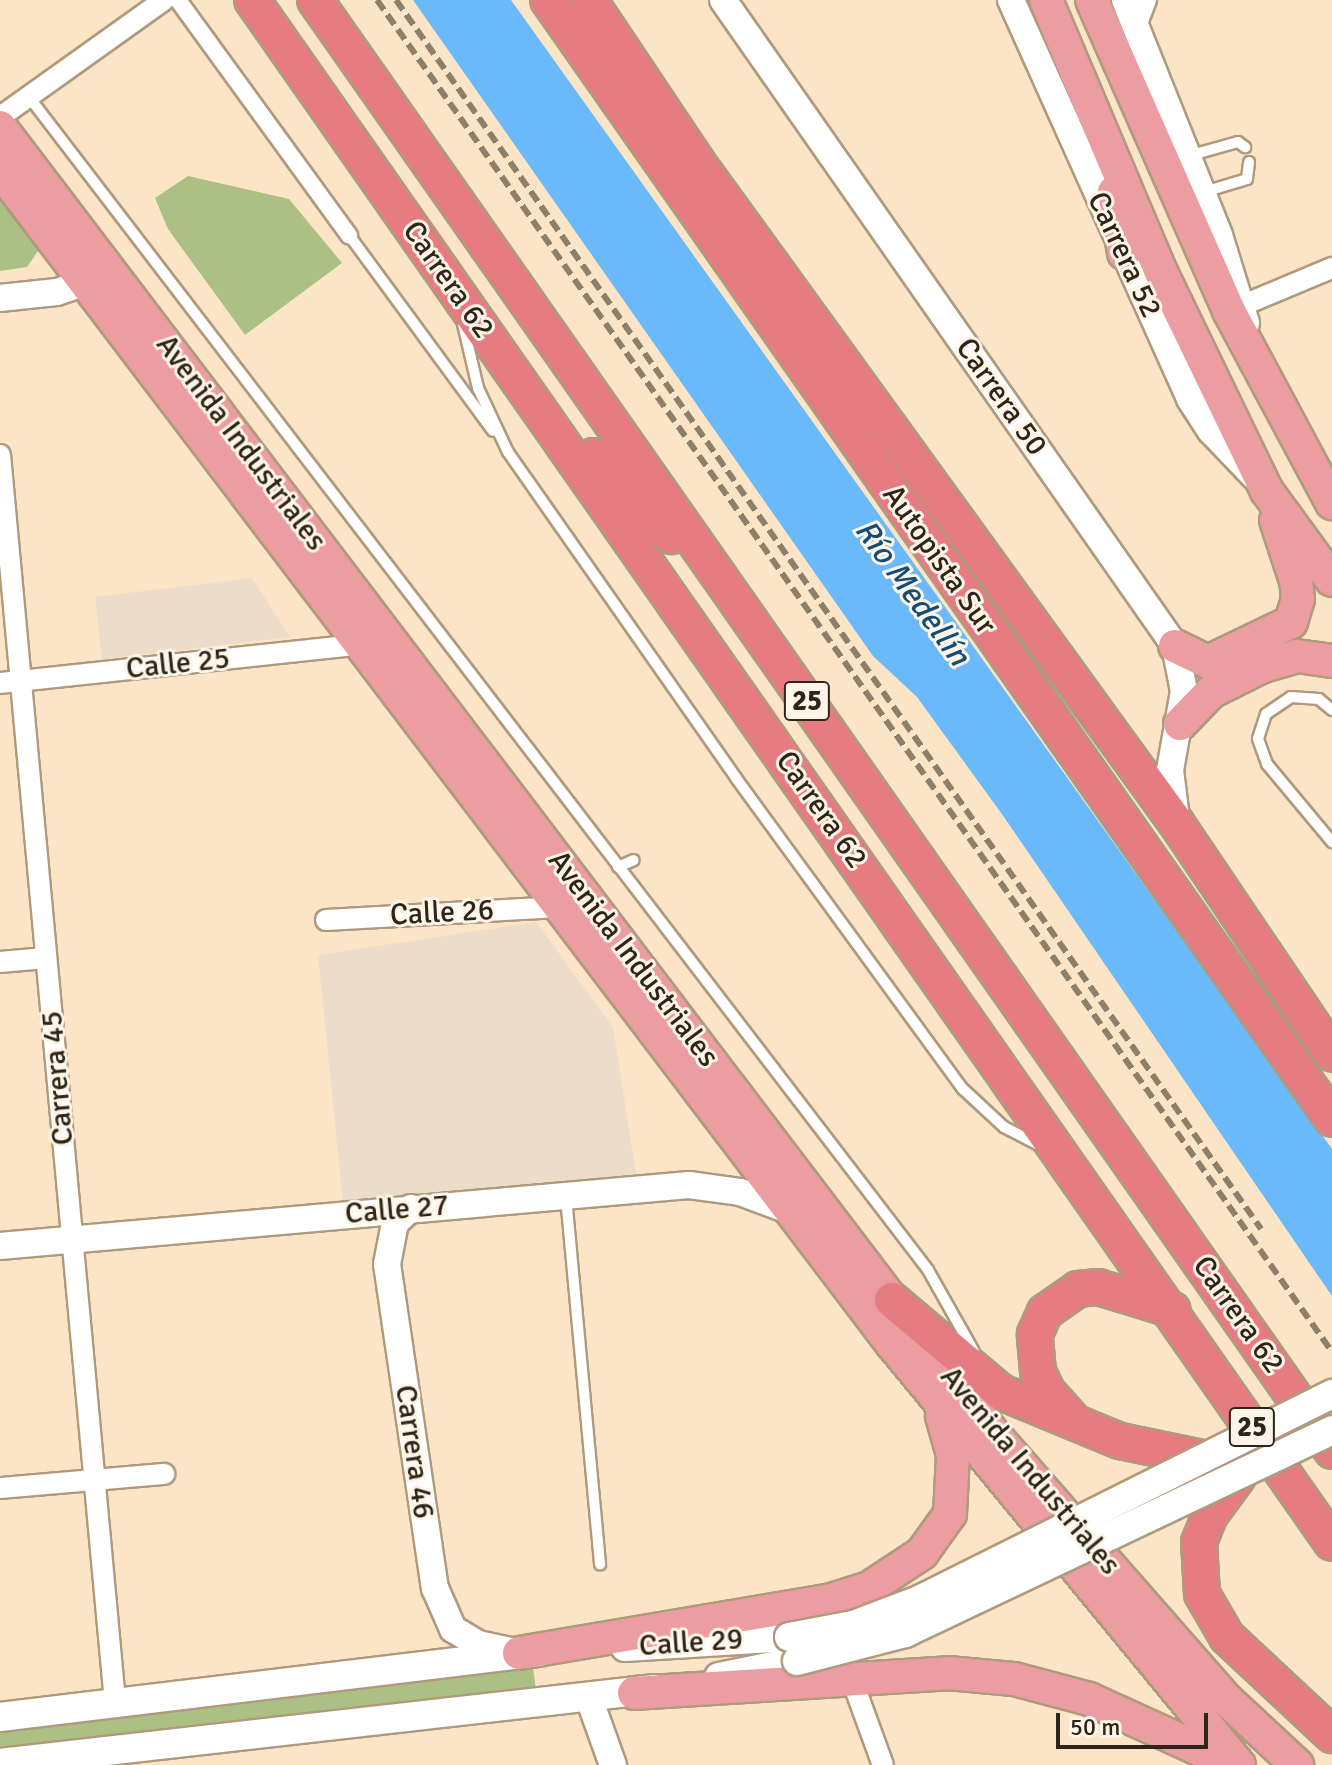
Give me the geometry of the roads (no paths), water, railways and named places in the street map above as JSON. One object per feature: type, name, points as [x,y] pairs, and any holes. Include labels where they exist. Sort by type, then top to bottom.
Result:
[{"type":"highway","name":"Carrera 62","points":[[252,0],[1173,1310],[1332,1543]]},
{"type":"highway","name":"Carrera 62","points":[[315,0],[1332,1451]]},
{"type":"highway","name":"Autopista Sur","points":[[548,0],[1332,1119]]},
{"type":"highway","name":"Autopista Sur","points":[[589,0],[698,163],[1177,824],[1332,1054]]},
{"type":"highway","points":[[698,163],[819,390]]},
{"type":"highway","points":[[521,381],[743,610]]},
{"type":"highway","points":[[1077,1423],[1058,1406],[1038,1372],[1035,1334],[1045,1312],[1078,1289],[1098,1287],[1173,1310]]},
{"type":"highway","points":[[892,1300],[1001,1392],[1144,1446],[1197,1457]]},
{"type":"highway","points":[[1238,1477],[1210,1515],[1199,1542],[1200,1582],[1212,1616],[1227,1637],[1332,1735]]},
{"type":"highway","points":[[1294,1697],[1332,1709]]},
{"type":"main road","name":"Carrera 52","points":[[1046,0],[1107,146],[1267,491],[1332,580]]},
{"type":"main road","points":[[1092,0],[1236,308],[1276,401],[1332,503]]},
{"type":"main road","name":"Avenida Industriales","points":[[0,127],[98,278],[356,645],[935,1398],[1239,1765]]},
{"type":"main road","points":[[1107,146],[1124,253]]},
{"type":"main road","name":"Avenida Industriales","points":[[0,170],[98,278],[1002,1444],[1227,1700],[1297,1765]]},
{"type":"main road","points":[[1276,401],[1332,469]]},
{"type":"main road","points":[[1175,646],[1208,662],[1291,622],[1298,599],[1296,581],[1267,491]]},
{"type":"main road","points":[[1180,724],[1211,692],[1263,666],[1297,656],[1332,661]]},
{"type":"main road","name":"Calle 29","points":[[0,1763],[634,1693],[793,1649],[919,1600],[1197,1457],[1332,1394]]},
{"type":"main road","points":[[519,1653],[828,1601],[892,1576],[938,1536],[950,1514],[953,1455],[935,1398]]},
{"type":"main road","name":"Calle 29","points":[[0,1717],[519,1653],[793,1649],[905,1633],[1332,1430]]},
{"type":"main road","points":[[634,1693],[948,1673],[1055,1688],[1139,1719],[1231,1765]]},
{"type":"street","points":[[0,117],[164,0]]},
{"type":"street","points":[[178,0],[349,235]]},
{"type":"street","name":"Carrera 50","points":[[723,0],[1175,646],[1184,676],[1180,724],[1170,770],[1177,824]]},
{"type":"street","name":"Carrera 52","points":[[1011,0],[1190,399],[1211,431],[1267,491]]},
{"type":"street","points":[[1125,0],[1202,192],[1236,308],[1332,268]]},
{"type":"street","points":[[1136,26],[1146,0]]},
{"type":"street","points":[[0,298],[98,278]]},
{"type":"street","name":"Carrera 45","points":[[0,455],[115,1702]]},
{"type":"street","name":"Calle 25","points":[[0,683],[356,645]]},
{"type":"street","name":"Calle 26","points":[[326,920],[557,907]]},
{"type":"street","points":[[0,962],[46,958]]},
{"type":"street","name":"Calle 27","points":[[0,1246],[565,1195],[714,1186],[791,1211]]},
{"type":"street","name":"Carrera 46","points":[[411,1208],[395,1223],[387,1264],[435,1588],[453,1629],[478,1644],[519,1653]]},
{"type":"street","points":[[0,1488],[164,1474]]},
{"type":"street","points":[[852,1680],[883,1765]]},
{"type":"street","points":[[589,1698],[613,1765]]},
{"type":"lane","points":[[29,97],[928,1270],[1001,1392]]},
{"type":"lane","points":[[1188,156],[1238,142],[1245,147]]},
{"type":"lane","points":[[1202,192],[1247,179],[1249,162]]},
{"type":"lane","points":[[349,235],[508,452],[736,778],[963,1089],[1004,1127],[1067,1160]]},
{"type":"lane","points":[[455,291],[478,388],[508,452]]},
{"type":"lane","points":[[1332,710],[1319,699],[1291,697],[1266,714],[1258,739],[1272,772],[1332,842]]},
{"type":"lane","points":[[618,867],[634,860]]},
{"type":"lane","points":[[565,1195],[600,1564]]},
{"type":"water","name":"Río Medellín","points":[[413,0],[511,0],[1264,1053],[1332,1149],[1332,1296],[1004,817],[917,697],[873,656]]},
{"type":"railway","points":[[377,0],[1332,1352]]},
{"type":"railway","points":[[396,0],[1261,1229]]}]
